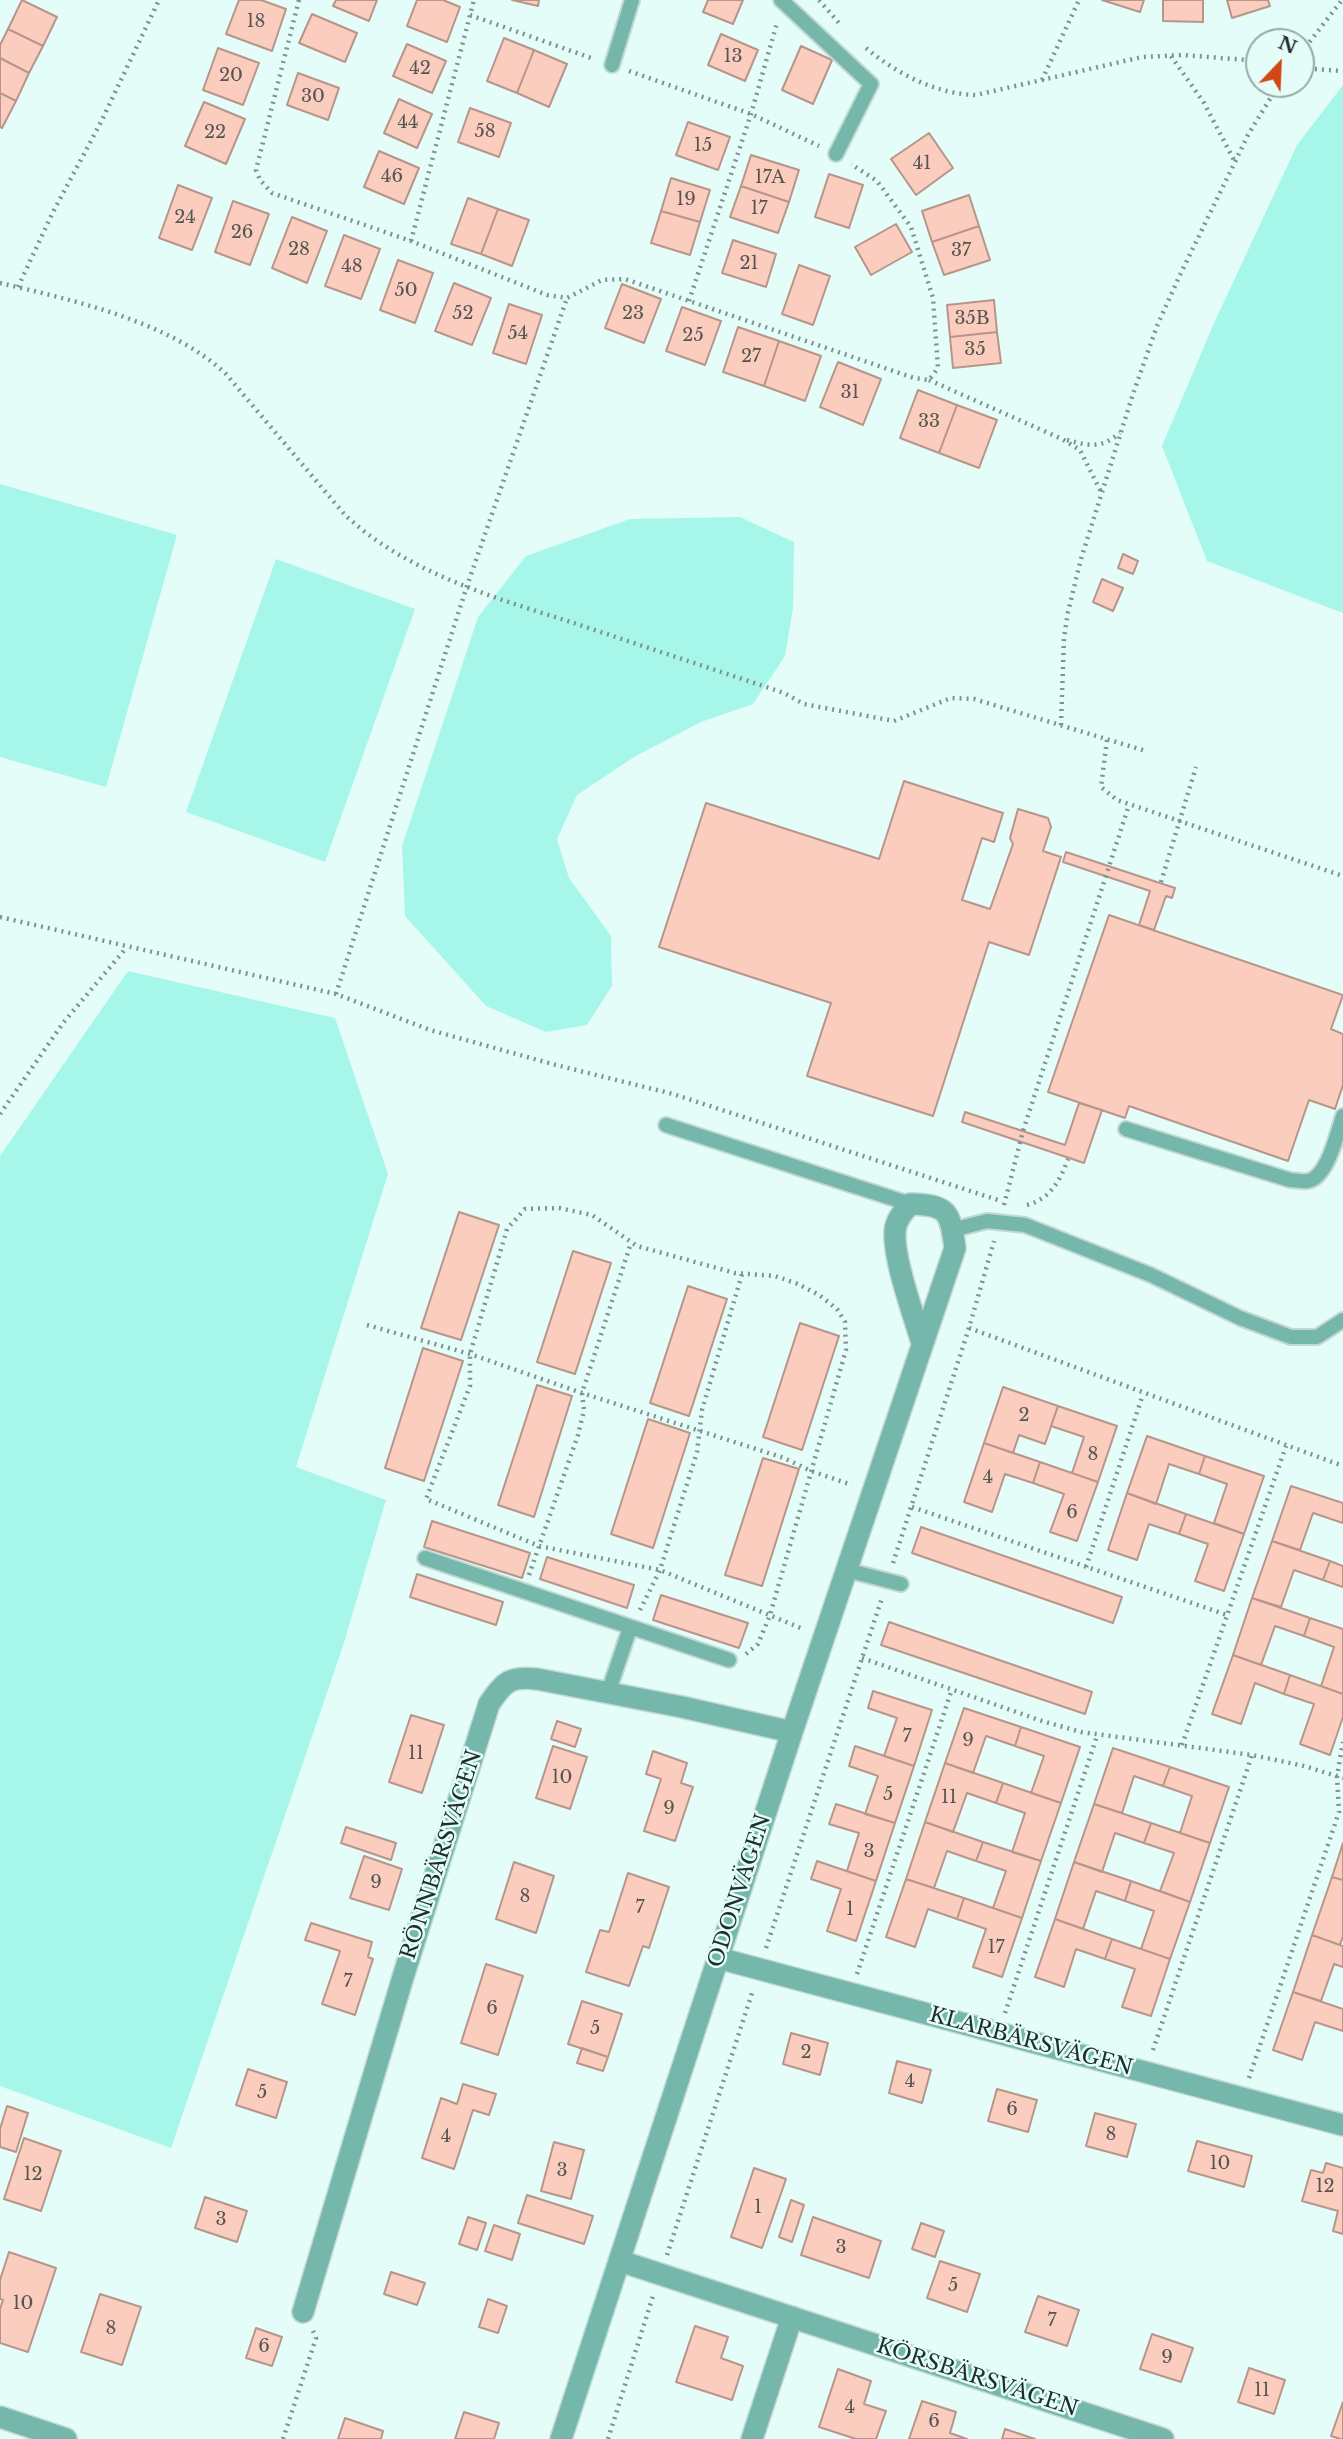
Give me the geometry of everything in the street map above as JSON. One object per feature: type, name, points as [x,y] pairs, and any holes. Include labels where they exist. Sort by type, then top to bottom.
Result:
[{"type":"street","points":[[922,1343],[896,1250],[894,1230],[910,1204],[933,1205],[946,1212],[952,1230]]},
{"type":"street","name":"ODONVÄGEN","points":[[561,2439],[792,1732],[955,1248],[952,1230]]},
{"type":"street","name":"RÖNNBÄRSVÄGEN","points":[[303,2312],[403,1977],[489,1704],[502,1685],[519,1677],[792,1732]]},
{"type":"street","name":"KLARBÄRSVÄGEN","points":[[718,1958],[1343,2125]]},
{"type":"street","name":"KÖRSBÄRSVÄGEN","points":[[620,2261],[1163,2439]]},
{"type":"street","points":[[752,2439],[792,2318]]},
{"type":"street","points":[[0,2417],[66,2439]]},
{"type":"lane","points":[[612,65],[632,0]]},
{"type":"lane","points":[[782,1],[871,83],[836,155]]},
{"type":"lane","points":[[1126,1129],[1290,1180],[1309,1181],[1319,1174],[1326,1164],[1343,1116]]},
{"type":"lane","points":[[666,1125],[910,1204]]},
{"type":"lane","points":[[952,1230],[987,1221],[1025,1226],[1151,1275],[1240,1318],[1290,1337],[1317,1337],[1343,1321]]},
{"type":"lane","points":[[425,1558],[729,1660]]},
{"type":"lane","points":[[846,1570],[895,1582]]},
{"type":"lane","points":[[608,1693],[630,1628]]},
{"type":"path","points":[[18,288],[159,0]]},
{"type":"path","points":[[299,0],[256,170],[260,180],[272,193],[411,241],[547,295],[567,298],[602,280],[625,279],[914,378],[929,380],[1062,439],[1080,450],[1102,493]]},
{"type":"path","points":[[411,241],[474,0]]},
{"type":"path","points":[[819,0],[846,32]]},
{"type":"path","points":[[1042,81],[1079,0]]},
{"type":"path","points":[[1315,35],[1342,0]]},
{"type":"path","points":[[690,301],[751,114],[782,1]]},
{"type":"path","points":[[864,46],[897,70],[935,88],[976,95],[1115,62],[1171,56],[1245,59]]},
{"type":"path","points":[[1171,56],[1204,103],[1235,162]]},
{"type":"path","points":[[1315,69],[1343,71]]},
{"type":"path","points":[[1061,725],[1064,638],[1068,612],[1081,559],[1121,432],[1157,326],[1235,162],[1271,98]]},
{"type":"path","points":[[751,114],[836,155],[877,181],[911,226],[933,299],[938,368],[929,380]]},
{"type":"path","points":[[0,283],[81,304],[159,330],[208,357],[226,374],[345,515],[365,534],[402,557],[467,586],[784,693],[804,704],[894,721],[951,698],[974,699],[1146,751]]},
{"type":"path","points":[[336,994],[467,586],[567,298]]},
{"type":"path","points":[[1062,439],[1099,445],[1110,441],[1121,432]]},
{"type":"path","points":[[1107,740],[1101,787],[1116,800],[1343,876]]},
{"type":"path","points":[[1161,882],[1196,767]]},
{"type":"path","points":[[608,2439],[862,1658],[895,1582],[912,1507],[969,1328],[1023,1131],[1129,805]]},
{"type":"path","points":[[0,917],[336,994],[440,1033],[673,1094],[1004,1202],[1026,1205],[1041,1201],[1055,1186],[1068,1159]]},
{"type":"path","points":[[0,1114],[63,1023],[127,947]]},
{"type":"path","points":[[729,1660],[744,1656],[758,1644],[770,1615],[846,1350],[845,1322],[837,1309],[798,1284],[775,1276],[742,1274],[631,1243],[592,1215],[559,1208],[525,1209],[507,1229],[470,1353],[470,1386],[426,1499],[540,1546],[660,1570],[770,1615],[824,1637]]},
{"type":"path","points":[[524,1592],[578,1435],[584,1410],[582,1394],[631,1243]]},
{"type":"path","points":[[630,1628],[660,1570],[697,1452],[702,1410],[742,1274]]},
{"type":"path","points":[[367,1325],[470,1353],[582,1394],[784,1458],[811,1471],[872,1492]]},
{"type":"path","points":[[969,1328],[1343,1466]]},
{"type":"path","points":[[1086,1567],[1143,1394]]},
{"type":"path","points":[[1182,1745],[1286,1446]]},
{"type":"path","points":[[912,1507],[1227,1615]]},
{"type":"path","points":[[862,1658],[1042,1721],[1097,1735],[1252,1755],[1340,1777]]},
{"type":"path","points":[[850,1994],[951,1689]]},
{"type":"path","points":[[998,2034],[1097,1735]]},
{"type":"path","points":[[1242,2098],[1339,1812],[1343,1742]]},
{"type":"path","points":[[1146,2073],[1252,1755]]},
{"type":"path","points":[[283,2439],[316,2338],[303,2312]]},
{"type":"green space","points":[[1343,85],[1343,613],[1207,561],[1162,446],[1214,323],[1297,145]]},
{"type":"green space","points":[[0,484],[177,535],[106,787],[0,757]]},
{"type":"green space","points":[[740,517],[794,542],[793,608],[785,656],[753,704],[701,722],[634,757],[577,795],[557,839],[569,878],[611,936],[612,986],[587,1025],[546,1032],[486,1006],[405,916],[402,846],[478,617],[526,556],[630,519]]},
{"type":"green space","points":[[276,559],[415,609],[325,862],[186,812]]},
{"type":"green space","points":[[128,971],[335,1018],[388,1174],[296,1467],[386,1500],[343,1646],[171,2148],[0,2086],[0,1156]]},
{"type":"building","points":[[22,0],[57,17],[43,46],[8,29]]},
{"type":"building","points":[[239,0],[261,0],[286,9],[272,51],[226,34]]},
{"type":"building","points":[[336,0],[377,0],[369,21],[333,6]]},
{"type":"building","points":[[417,0],[443,0],[460,7],[447,42],[407,26]]},
{"type":"building","points":[[512,0],[539,0],[538,6]]},
{"type":"building","points":[[708,0],[743,0],[733,24],[703,12]]},
{"type":"building","points":[[1102,0],[1144,0],[1140,12]]},
{"type":"building","points":[[1163,0],[1203,0],[1203,22],[1163,21]]},
{"type":"building","points":[[1227,0],[1268,0],[1270,6],[1232,18]]},
{"type":"building","points":[[312,14],[357,33],[345,62],[299,43]]},
{"type":"building","points":[[8,29],[43,46],[29,73],[0,58],[0,45]]},
{"type":"building","points":[[721,34],[758,50],[745,81],[708,65]]},
{"type":"building","points":[[504,38],[534,50],[517,93],[487,81]]},
{"type":"building","points":[[407,44],[446,61],[432,93],[393,76]]},
{"type":"building","points":[[801,46],[832,60],[813,104],[782,90]]},
{"type":"building","points":[[218,48],[259,63],[243,105],[203,90]]},
{"type":"building","points":[[534,50],[567,64],[549,107],[517,93]]},
{"type":"building","points":[[0,58],[29,73],[16,101],[0,93]]},
{"type":"building","points":[[298,73],[339,88],[328,120],[287,105]]},
{"type":"building","points":[[0,93],[16,101],[2,128],[0,127]]},
{"type":"building","points":[[399,99],[432,114],[417,148],[384,133]]},
{"type":"building","points":[[204,102],[245,119],[226,164],[185,146]]},
{"type":"building","points":[[470,108],[511,123],[499,157],[458,142]]},
{"type":"building","points":[[688,122],[730,137],[718,170],[676,155]]},
{"type":"building","points":[[929,133],[953,168],[916,195],[891,159]]},
{"type":"building","points":[[379,151],[419,168],[404,204],[364,187]]},
{"type":"building","points":[[751,155],[799,170],[789,202],[741,186]]},
{"type":"building","points":[[829,174],[863,185],[849,228],[815,217]]},
{"type":"building","points":[[671,178],[710,190],[700,222],[661,211]]},
{"type":"building","points":[[178,185],[212,198],[192,250],[159,238]]},
{"type":"building","points":[[741,186],[789,202],[778,233],[730,217]]},
{"type":"building","points":[[969,195],[979,226],[932,242],[922,211]]},
{"type":"building","points":[[468,198],[498,209],[481,254],[451,244]]},
{"type":"building","points":[[233,201],[269,214],[250,265],[215,252]]},
{"type":"building","points":[[498,209],[529,220],[512,266],[481,254]]},
{"type":"building","points":[[661,211],[700,222],[690,255],[651,243]]},
{"type":"building","points":[[292,217],[327,231],[307,283],[272,268]]},
{"type":"building","points":[[896,224],[912,252],[871,275],[855,247]]},
{"type":"building","points":[[979,226],[990,260],[944,275],[932,242]]},
{"type":"building","points":[[344,235],[380,249],[361,299],[325,286]]},
{"type":"building","points":[[733,240],[776,254],[766,287],[722,273]]},
{"type":"building","points":[[398,260],[433,273],[415,323],[380,310]]},
{"type":"building","points":[[799,265],[830,276],[813,325],[782,314]]},
{"type":"building","points":[[454,283],[491,298],[472,345],[435,331]]},
{"type":"building","points":[[622,284],[661,299],[644,343],[605,328]]},
{"type":"building","points":[[994,300],[997,332],[950,337],[947,305]]},
{"type":"building","points":[[509,304],[542,315],[526,364],[493,353]]},
{"type":"building","points":[[682,307],[721,321],[705,365],[666,351]]},
{"type":"building","points":[[738,327],[779,341],[764,386],[723,372]]},
{"type":"building","points":[[997,332],[1001,363],[953,368],[950,337]]},
{"type":"building","points":[[779,341],[821,356],[805,401],[764,386]]},
{"type":"building","points":[[838,362],[881,379],[863,425],[820,407]]},
{"type":"building","points":[[918,390],[957,405],[939,453],[900,438]]},
{"type":"building","points":[[957,405],[997,420],[979,468],[939,453]]},
{"type":"building","points":[[1123,554],[1138,561],[1133,574],[1118,568]]},
{"type":"building","points":[[1102,579],[1123,588],[1113,611],[1093,602]]},
{"type":"building","points":[[904,781],[1003,813],[994,842],[982,838],[962,900],[990,909],[1013,844],[1010,838],[1018,809],[1048,818],[1051,827],[1043,851],[1061,857],[1029,955],[989,942],[933,1116],[807,1076],[831,1003],[659,947],[706,803],[879,859]]},
{"type":"building","points":[[1066,852],[1175,888],[1172,898],[1166,896],[1154,930],[1139,925],[1150,891],[1063,862]]},
{"type":"building","points":[[1109,915],[1343,995],[1331,1029],[1343,1034],[1343,1085],[1335,1109],[1309,1100],[1288,1161],[1129,1106],[1125,1118],[1048,1092]]},
{"type":"building","points":[[1079,1103],[1102,1110],[1084,1163],[962,1122],[965,1112],[1065,1145]]},
{"type":"building","points":[[459,1212],[499,1225],[461,1340],[421,1328]]},
{"type":"building","points":[[573,1251],[611,1263],[575,1374],[537,1362]]},
{"type":"building","points":[[688,1286],[727,1299],[689,1416],[650,1403]]},
{"type":"building","points":[[800,1323],[839,1336],[802,1450],[763,1437]]},
{"type":"building","points":[[423,1348],[463,1361],[424,1481],[385,1468]]},
{"type":"building","points":[[537,1385],[572,1396],[534,1517],[498,1505]]},
{"type":"building","points":[[1003,1387],[1058,1406],[1045,1444],[1019,1435],[1013,1453],[984,1443]]},
{"type":"building","points":[[1058,1406],[1117,1426],[1098,1482],[1072,1473],[1084,1437],[1051,1426]]},
{"type":"building","points":[[648,1419],[690,1433],[653,1548],[611,1534]]},
{"type":"building","points":[[1147,1436],[1205,1456],[1199,1474],[1169,1464],[1156,1504],[1127,1493]]},
{"type":"building","points":[[984,1443],[1040,1462],[1033,1483],[1005,1474],[992,1512],[964,1502]]},
{"type":"building","points":[[1205,1456],[1264,1476],[1244,1534],[1214,1523],[1227,1484],[1199,1474]]},
{"type":"building","points":[[763,1458],[799,1469],[762,1586],[725,1575]]},
{"type":"building","points":[[1040,1462],[1098,1482],[1077,1541],[1050,1532],[1064,1494],[1033,1483]]},
{"type":"building","points":[[1291,1486],[1343,1503],[1343,1523],[1313,1513],[1300,1550],[1272,1541]]},
{"type":"building","points":[[1127,1493],[1186,1514],[1179,1534],[1149,1524],[1137,1560],[1108,1550]]},
{"type":"building","points":[[1186,1514],[1244,1534],[1224,1591],[1195,1581],[1208,1544],[1179,1534]]},
{"type":"building","points":[[432,1521],[530,1553],[522,1578],[424,1547]]},
{"type":"building","points":[[921,1527],[1122,1597],[1113,1623],[912,1553]]},
{"type":"building","points":[[1272,1541],[1330,1561],[1323,1580],[1294,1570],[1281,1607],[1252,1598]]},
{"type":"building","points":[[547,1557],[634,1585],[627,1608],[540,1579]]},
{"type":"building","points":[[1330,1561],[1343,1566],[1343,1587],[1323,1580]]},
{"type":"building","points":[[417,1574],[503,1602],[496,1625],[410,1597]]},
{"type":"building","points":[[661,1595],[748,1623],[739,1648],[653,1620]]},
{"type":"building","points":[[1252,1598],[1310,1618],[1304,1636],[1275,1626],[1261,1665],[1233,1655]]},
{"type":"building","points":[[1310,1618],[1343,1629],[1343,1694],[1321,1686],[1334,1647],[1304,1636]]},
{"type":"building","points":[[889,1622],[1092,1692],[1085,1714],[881,1645]]},
{"type":"building","points":[[1233,1655],[1290,1675],[1284,1694],[1255,1683],[1241,1724],[1212,1714]]},
{"type":"building","points":[[1290,1675],[1343,1694],[1343,1717],[1330,1755],[1300,1744],[1314,1704],[1284,1694]]},
{"type":"building","points":[[873,1691],[932,1710],[914,1766],[884,1756],[897,1718],[868,1708]]},
{"type":"building","points":[[964,1708],[1021,1727],[1015,1746],[986,1736],[973,1773],[945,1763]]},
{"type":"building","points":[[411,1715],[444,1725],[422,1793],[389,1782]]},
{"type":"building","points":[[557,1721],[581,1729],[575,1747],[551,1739]]},
{"type":"building","points":[[1021,1727],[1080,1747],[1061,1803],[1031,1793],[1044,1756],[1015,1746]]},
{"type":"building","points":[[553,1746],[587,1757],[570,1809],[536,1798]]},
{"type":"building","points":[[855,1746],[914,1766],[895,1823],[865,1814],[878,1776],[849,1766]]},
{"type":"building","points":[[1113,1748],[1170,1767],[1163,1786],[1134,1776],[1122,1813],[1094,1804]]},
{"type":"building","points":[[653,1751],[687,1763],[681,1783],[693,1787],[675,1841],[644,1831],[661,1779],[646,1774]]},
{"type":"building","points":[[945,1763],[1003,1783],[996,1803],[967,1793],[953,1832],[925,1822]]},
{"type":"building","points":[[1170,1767],[1229,1787],[1210,1843],[1180,1833],[1192,1796],[1163,1786]]},
{"type":"building","points":[[1003,1783],[1061,1803],[1041,1861],[1012,1852],[1025,1813],[996,1803]]},
{"type":"building","points":[[836,1804],[895,1823],[876,1881],[847,1871],[859,1833],[829,1824]]},
{"type":"building","points":[[1094,1804],[1151,1823],[1144,1843],[1115,1833],[1102,1872],[1074,1862]]},
{"type":"building","points":[[925,1822],[983,1842],[976,1861],[947,1851],[934,1888],[906,1879]]},
{"type":"building","points":[[1151,1823],[1210,1843],[1190,1902],[1160,1891],[1174,1853],[1144,1843]]},
{"type":"building","points":[[346,1827],[396,1843],[391,1860],[341,1843]]},
{"type":"building","points":[[983,1842],[1041,1861],[1022,1918],[993,1908],[1006,1871],[976,1861]]},
{"type":"building","points":[[1343,1843],[1343,1880],[1332,1877]]},
{"type":"building","points":[[364,1856],[402,1869],[389,1910],[350,1898]]},
{"type":"building","points":[[817,1861],[876,1881],[856,1941],[827,1931],[841,1889],[811,1879]]},
{"type":"building","points":[[514,1862],[554,1876],[536,1933],[496,1919]]},
{"type":"building","points":[[1074,1862],[1131,1881],[1125,1901],[1096,1891],[1083,1929],[1055,1919]]},
{"type":"building","points":[[628,1873],[669,1887],[649,1948],[643,1946],[629,1986],[586,1972],[600,1930],[609,1932]]},
{"type":"building","points":[[1332,1877],[1343,1880],[1343,1936],[1340,1945],[1312,1935]]},
{"type":"building","points":[[906,1879],[964,1898],[957,1919],[928,1909],[915,1947],[886,1937]]},
{"type":"building","points":[[1131,1881],[1190,1902],[1170,1959],[1141,1949],[1154,1911],[1125,1901]]},
{"type":"building","points":[[964,1898],[1022,1918],[1002,1977],[973,1967],[986,1929],[957,1919]]},
{"type":"building","points":[[1055,1919],[1112,1939],[1105,1959],[1076,1949],[1064,1987],[1035,1977]]},
{"type":"building","points":[[311,1923],[372,1942],[368,1957],[373,1959],[355,2015],[322,2004],[340,1951],[305,1940]]},
{"type":"building","points":[[1312,1935],[1343,1946],[1343,1967],[1334,1964],[1321,2001],[1293,1992]]},
{"type":"building","points":[[1112,1939],[1170,1959],[1151,2016],[1122,2007],[1135,1969],[1105,1959]]},
{"type":"building","points":[[486,1964],[523,1976],[498,2055],[461,2043]]},
{"type":"building","points":[[1293,1992],[1343,2009],[1343,2031],[1315,2022],[1302,2060],[1273,2050]]},
{"type":"building","points":[[582,2001],[622,2014],[608,2057],[568,2044]]},
{"type":"building","points":[[791,2033],[828,2043],[820,2075],[783,2064]]},
{"type":"building","points":[[582,2048],[608,2057],[603,2071],[577,2063]]},
{"type":"building","points":[[897,2061],[931,2070],[922,2103],[889,2093]]},
{"type":"building","points":[[248,2069],[287,2082],[276,2118],[236,2105]]},
{"type":"building","points":[[463,2084],[496,2094],[489,2115],[473,2110],[454,2169],[422,2158],[441,2098],[457,2104]]},
{"type":"building","points":[[997,2089],[1037,2100],[1028,2132],[988,2121]]},
{"type":"building","points":[[7,2106],[28,2113],[16,2152],[0,2147],[0,2129]]},
{"type":"building","points":[[1095,2113],[1136,2124],[1127,2157],[1086,2146]]},
{"type":"building","points":[[24,2138],[61,2151],[41,2211],[4,2199]]},
{"type":"building","points":[[1197,2141],[1252,2156],[1244,2187],[1188,2171]]},
{"type":"building","points":[[554,2142],[584,2150],[571,2199],[541,2191]]},
{"type":"building","points":[[1326,2163],[1343,2168],[1343,2234],[1333,2231],[1338,2211],[1302,2201],[1311,2170],[1323,2173]]},
{"type":"building","points":[[754,2168],[786,2179],[762,2248],[731,2237]]},
{"type":"building","points":[[527,2195],[593,2216],[584,2244],[518,2223]]},
{"type":"building","points":[[205,2197],[247,2211],[237,2242],[195,2228]]},
{"type":"building","points":[[791,2200],[804,2205],[792,2242],[779,2237]]},
{"type":"building","points":[[468,2217],[486,2223],[477,2250],[459,2244]]},
{"type":"building","points":[[813,2217],[881,2241],[869,2278],[801,2255]]},
{"type":"building","points":[[921,2223],[944,2231],[935,2257],[912,2249]]},
{"type":"building","points":[[494,2225],[520,2234],[512,2260],[485,2251]]},
{"type":"building","points":[[9,2252],[56,2268],[28,2352],[0,2343],[0,2309],[3,2300],[0,2299],[0,2280]]},
{"type":"building","points":[[940,2261],[980,2274],[967,2312],[927,2298]]},
{"type":"building","points":[[391,2272],[425,2283],[417,2305],[384,2294]]},
{"type":"building","points":[[100,2294],[141,2307],[122,2365],[81,2352]]},
{"type":"building","points":[[1038,2296],[1079,2310],[1067,2346],[1025,2332]]},
{"type":"building","points":[[488,2299],[507,2306],[498,2333],[479,2327]]},
{"type":"building","points":[[695,2326],[728,2337],[721,2358],[743,2366],[732,2400],[676,2382]]},
{"type":"building","points":[[256,2328],[282,2337],[272,2366],[246,2358]]},
{"type":"building","points":[[1152,2334],[1193,2348],[1181,2382],[1140,2369]]},
{"type":"building","points":[[1249,2368],[1285,2380],[1274,2414],[1238,2402]]},
{"type":"building","points":[[838,2369],[871,2381],[864,2404],[886,2411],[876,2439],[856,2439],[819,2427]]},
{"type":"building","points":[[922,2401],[956,2412],[950,2433],[967,2439],[909,2439]]},
{"type":"building","points":[[1343,2402],[1343,2439],[1340,2439],[1331,2436]]},
{"type":"building","points":[[464,2412],[499,2423],[494,2439],[455,2439]]},
{"type":"building","points":[[345,2418],[383,2431],[381,2439],[338,2439]]},
{"type":"building","points":[[1005,2429],[1035,2439],[1002,2439]]}]
